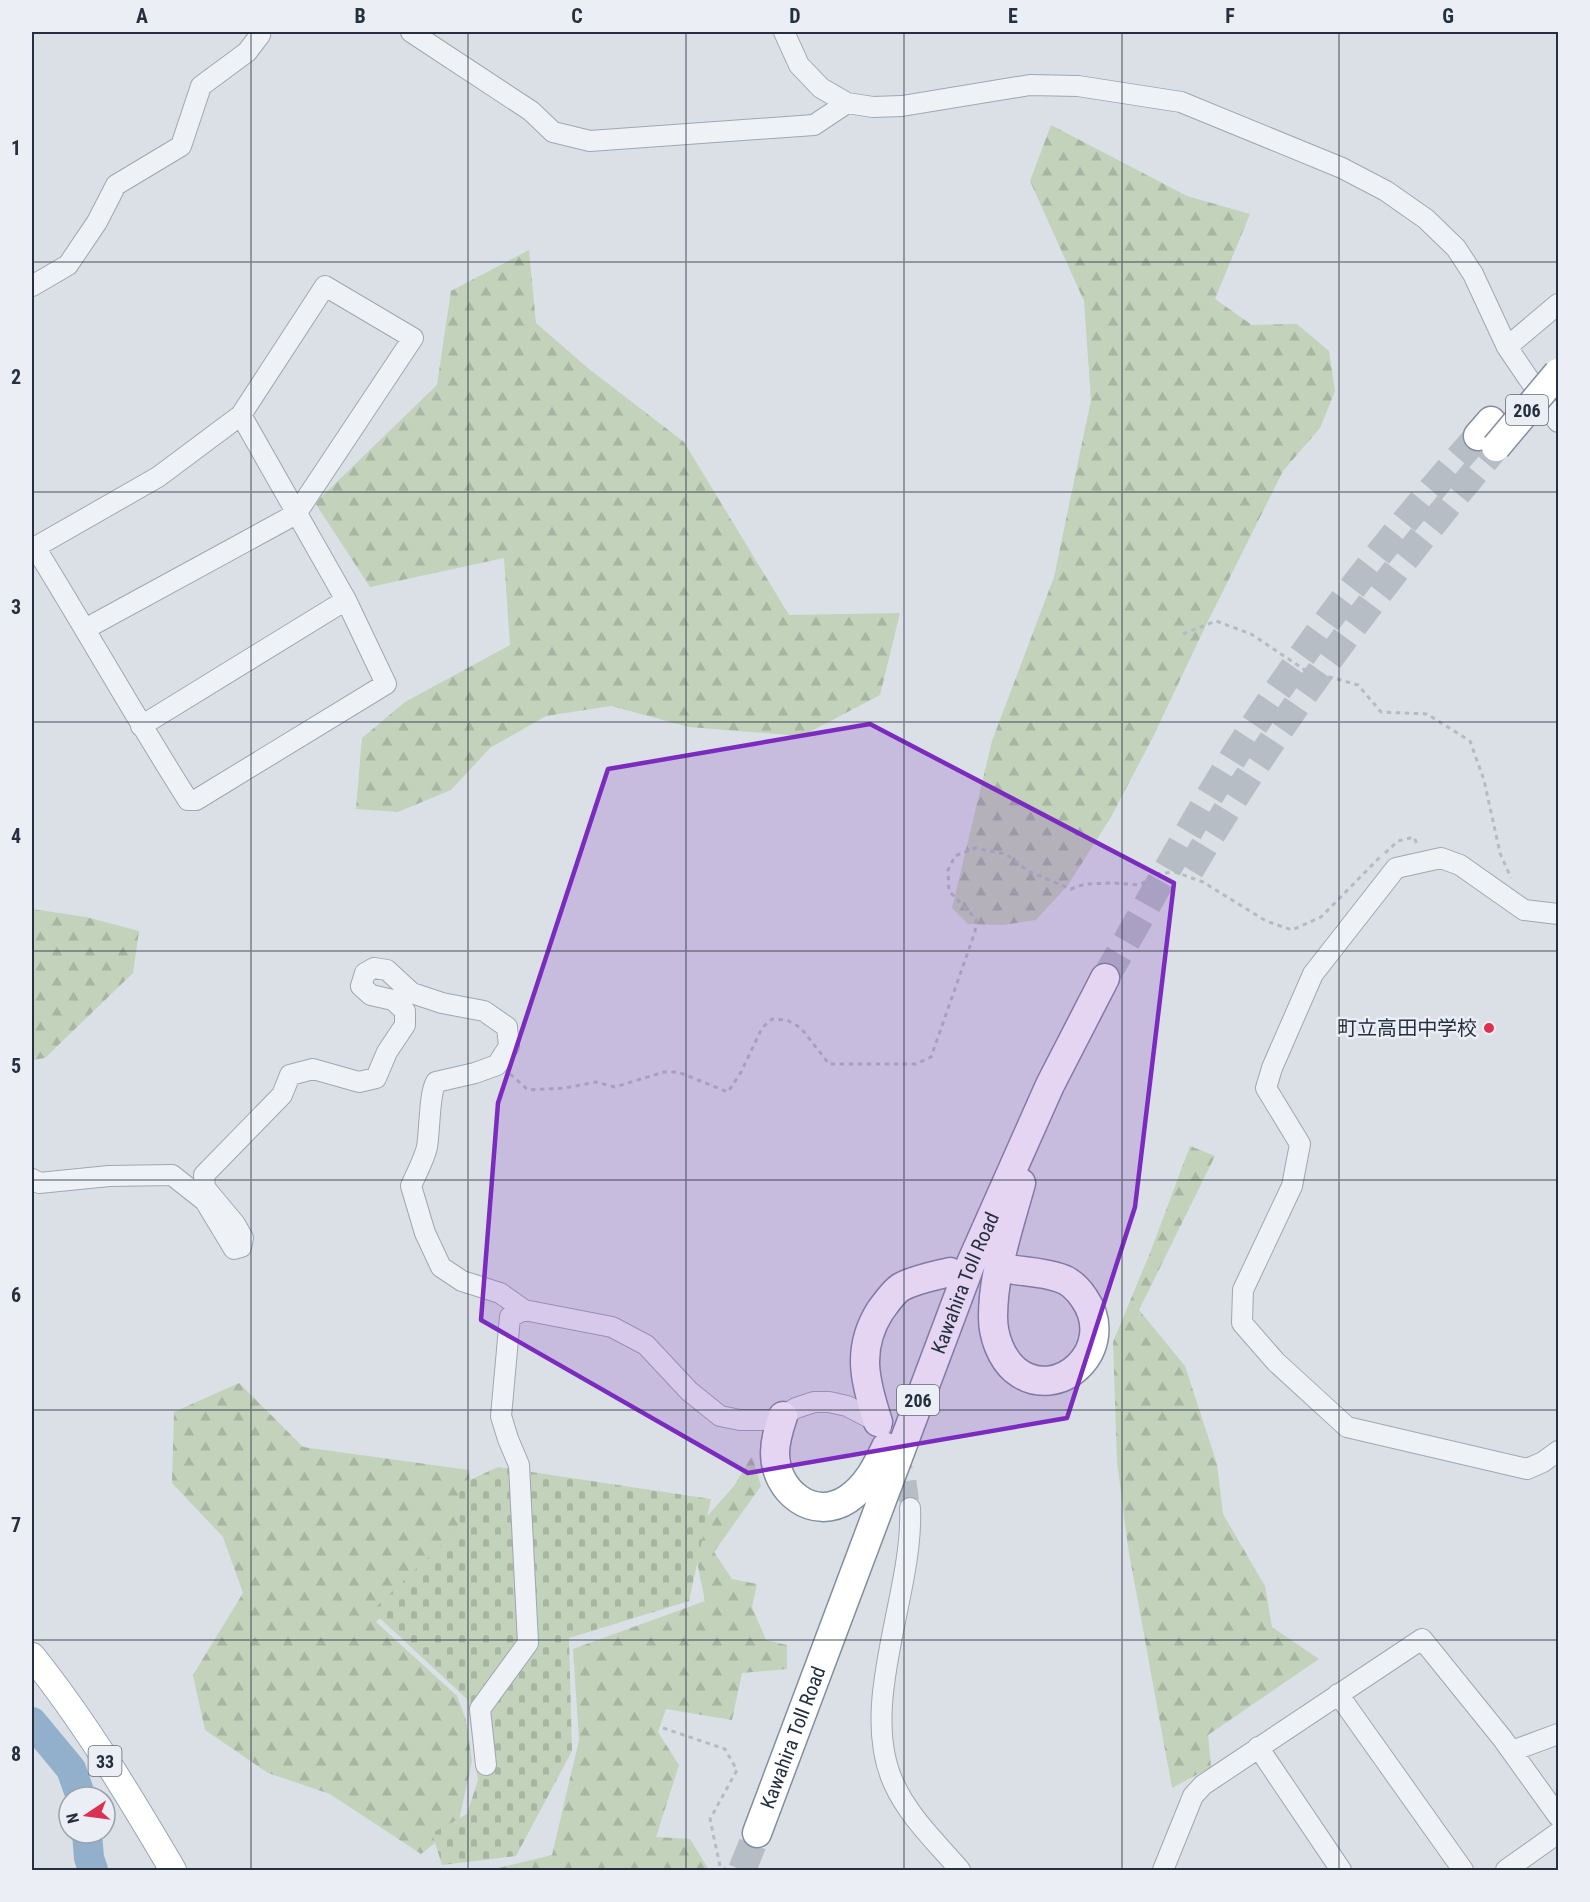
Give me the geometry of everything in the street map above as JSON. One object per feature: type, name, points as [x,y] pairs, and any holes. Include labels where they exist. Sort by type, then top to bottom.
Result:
[{"type":"highway","name":"206","points":[[1558,356],[1488,435],[1558,373]]},
{"type":"highway","name":"Kawahira Toll Road","points":[[1112,982],[1024,1172],[952,1341],[762,1834],[960,1268],[1050,1085],[1112,982]]},
{"type":"highway","points":[[1015,1270],[1062,1278],[1077,1288],[1095,1320],[1095,1337],[1091,1352],[1078,1366],[1061,1378],[1042,1381],[1024,1377],[1009,1364],[997,1343],[994,1327],[994,1297],[1000,1262],[1024,1172]]},
{"type":"highway","points":[[783,1416],[777,1434],[775,1452],[777,1470],[783,1486],[796,1498],[812,1506],[829,1506],[847,1500],[864,1486],[879,1462],[960,1268]]},
{"type":"highway","points":[[881,1427],[866,1385],[864,1359],[873,1322],[886,1302],[900,1287],[960,1268]]},
{"type":"main road","name":"33","points":[[32,1656],[54,1684],[118,1780],[173,1870]]},
{"type":"street","points":[[32,286],[68,265],[97,222],[116,185],[181,146],[201,86],[247,52],[260,35],[258,32]]},
{"type":"street","points":[[411,32],[531,111],[553,132],[590,141],[814,125],[847,103]]},
{"type":"street","points":[[784,32],[799,65],[821,88],[847,103],[873,107],[902,106],[1030,85],[1078,86],[1181,102],[1342,168],[1386,191],[1426,219],[1456,248],[1473,274],[1507,347],[1558,422]]},
{"type":"street","points":[[85,629],[296,514],[413,338],[325,286],[241,415],[158,477],[33,548],[85,629],[141,726],[188,800],[196,800],[386,684],[346,600],[296,514],[241,415]]},
{"type":"street","points":[[1507,347],[1558,304]]},
{"type":"street","points":[[141,726],[346,600]]},
{"type":"street","points":[[1558,914],[1524,910],[1460,865],[1441,858],[1396,868],[1313,974],[1272,1068],[1266,1088],[1300,1144],[1292,1186],[1243,1290],[1242,1323],[1276,1362],[1347,1427],[1527,1469],[1543,1462],[1558,1451]]},
{"type":"street","points":[[32,1179],[39,1183],[109,1176],[172,1175],[205,1201],[234,1249],[241,1247],[243,1238],[235,1224],[205,1188],[204,1175],[282,1095],[290,1075],[313,1069],[359,1082],[376,1078],[387,1052],[405,1025],[405,1011],[393,1000],[371,995],[361,986],[365,973],[374,968],[387,970],[412,993],[441,1003],[484,1011],[507,1027],[509,1046],[498,1063],[475,1073],[436,1083],[432,1089],[431,1121],[426,1150],[411,1186],[425,1233],[441,1267],[462,1281],[500,1293],[524,1310],[612,1327],[621,1331],[646,1345],[689,1391],[720,1416],[740,1420],[772,1420],[813,1402],[829,1402],[847,1406],[881,1427]]},
{"type":"street","points":[[486,1765],[480,1709],[528,1643],[519,1465],[501,1416],[510,1317],[524,1310]]},
{"type":"street","points":[[910,1508],[911,1534],[883,1700],[882,1732],[885,1761],[893,1783],[908,1810],[960,1870]]},
{"type":"street","points":[[1163,1870],[1193,1796],[1203,1785],[1422,1639],[1512,1751],[1558,1816]]},
{"type":"street","points":[[1338,1694],[1463,1870]]},
{"type":"street","points":[[1512,1751],[1558,1734]]},
{"type":"street","points":[[1258,1747],[1341,1870]]},
{"type":"street","points":[[1506,1870],[1558,1833]]},
{"type":"path","points":[[1183,634],[1216,621],[1251,634],[1305,670],[1358,685],[1381,712],[1427,714],[1470,741],[1484,780],[1500,853],[1524,910]]},
{"type":"path","points":[[498,1063],[528,1090],[565,1088],[596,1082],[615,1087],[663,1072],[678,1072],[728,1092],[741,1072],[762,1028],[772,1019],[787,1020],[801,1028],[829,1064],[916,1064],[923,1061],[931,1057],[975,932],[976,919],[949,891],[948,870],[955,856],[975,848],[1006,854],[1028,871],[1071,889],[1085,884],[1140,885],[1156,874],[1175,872],[1203,882],[1266,921],[1292,930],[1321,917],[1368,868],[1398,841],[1414,837],[1425,862]]},
{"type":"path","points":[[663,1728],[725,1749],[736,1770],[710,1819],[720,1866],[727,1870]]},
{"type":"highlighted area","points":[[870,724],[1174,883],[1135,1207],[1067,1418],[748,1473],[481,1320],[498,1103],[608,769]]},
{"type":"green space","points":[[1051,125],[1187,196],[1250,214],[1215,299],[1252,325],[1297,324],[1329,351],[1335,391],[1320,428],[1283,471],[1153,737],[1111,817],[1068,885],[1036,920],[1003,925],[968,924],[952,908],[992,741],[1054,577],[1091,400],[1084,301],[1030,181]]},
{"type":"green space","points":[[529,250],[536,323],[589,369],[684,442],[789,615],[900,613],[880,695],[802,736],[689,727],[611,706],[546,716],[490,748],[451,790],[398,812],[356,809],[362,738],[405,702],[510,645],[504,558],[370,587],[315,503],[437,385],[451,291]]},
{"type":"green space","points":[[32,909],[86,917],[139,931],[133,973],[45,1058],[32,1060]]},
{"type":"green space","points":[[1190,1146],[1215,1156],[1139,1310],[1185,1366],[1217,1464],[1223,1514],[1265,1586],[1272,1627],[1319,1659],[1208,1735],[1211,1767],[1172,1788],[1128,1547],[1117,1461],[1113,1342],[1150,1253]]},
{"type":"green space","points":[[239,1383],[303,1447],[469,1470],[472,1526],[376,1622],[457,1696],[466,1720],[472,1761],[458,1825],[421,1854],[330,1794],[268,1773],[205,1730],[193,1675],[243,1593],[223,1537],[172,1483],[174,1412]]},
{"type":"green space","points":[[752,1456],[761,1486],[714,1552],[732,1579],[757,1584],[752,1607],[766,1640],[787,1645],[787,1669],[742,1673],[732,1720],[666,1709],[658,1732],[679,1765],[656,1837],[690,1839],[709,1870],[490,1870],[552,1855],[579,1740],[573,1649],[705,1601],[695,1552],[702,1522],[734,1486]]},
{"type":"green space","points":[[498,1467],[711,1499],[689,1601],[569,1638],[572,1751],[516,1856],[442,1865],[432,1833],[467,1814],[478,1780],[467,1699],[372,1611],[460,1527],[459,1485]]},
{"type":"waterway","points":[[32,1722],[71,1769],[77,1785]]},
{"type":"waterway","points":[[88,1845],[93,1870]]},
{"type":"tunnel","points":[[1105,978],[1204,806],[1265,709],[1352,588],[1478,436]]},
{"type":"tunnel","points":[[1190,870],[1260,759],[1334,652],[1413,548],[1496,447]]},
{"type":"tunnel","points":[[896,1453],[906,1478],[910,1508]]},
{"type":"tunnel","points":[[742,1870],[757,1833]]},
{"type":"place","name":"町立高田中学校","points":[[1489,1028]]}]
